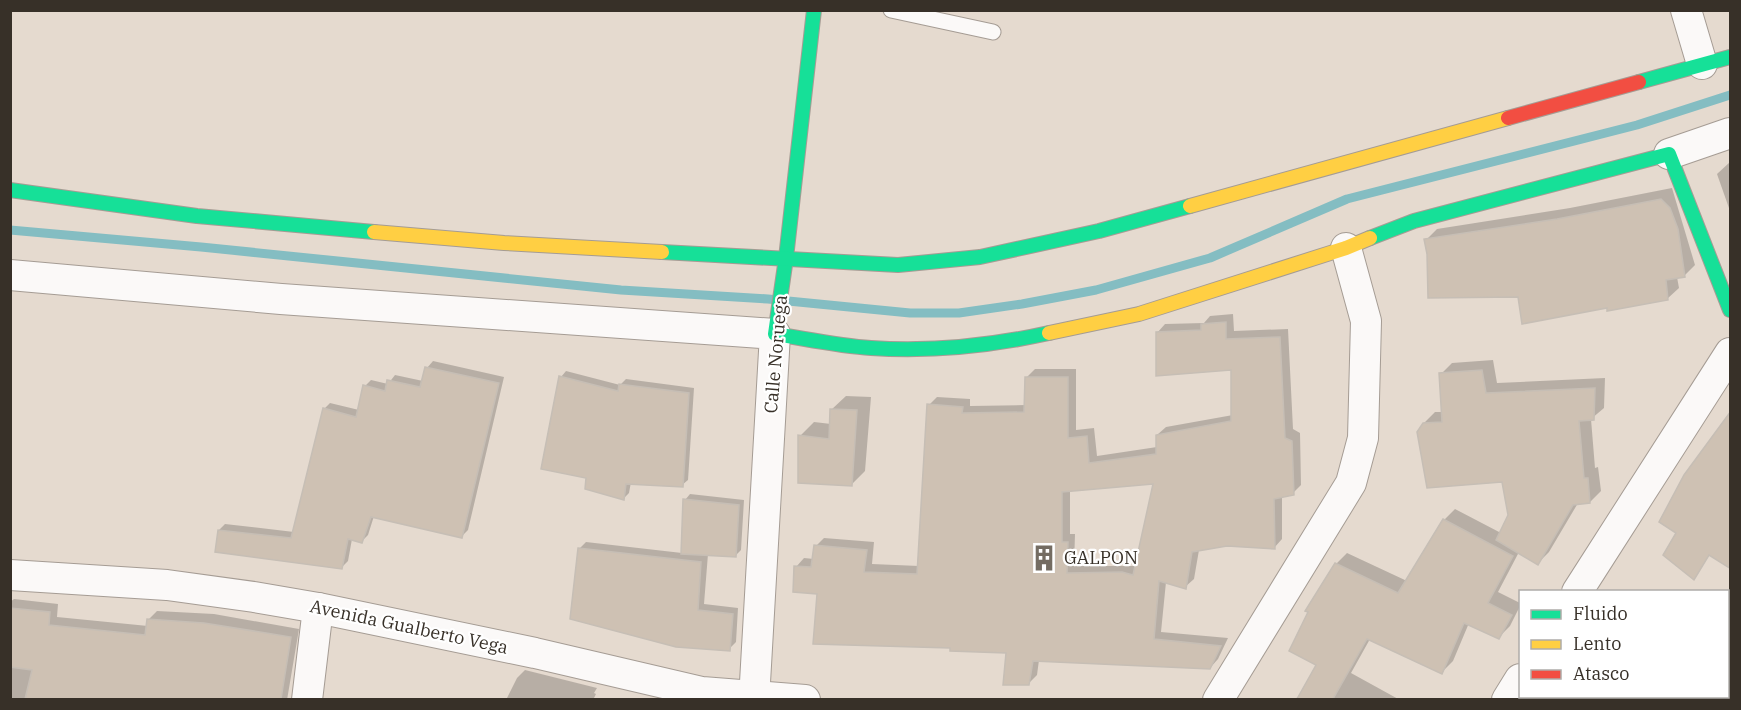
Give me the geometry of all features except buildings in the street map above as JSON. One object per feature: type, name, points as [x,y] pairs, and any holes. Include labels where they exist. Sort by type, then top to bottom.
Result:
[{"type":"street","name":"Calle Noruega","points":[[754,697],[777,324],[814,10]]},
{"type":"street","points":[[10,190],[197,216],[504,243],[898,265],[980,257],[1099,231],[1717,61],[1686,10]]},
{"type":"street","points":[[10,275],[281,299],[777,324],[869,348],[927,350],[1012,340],[1139,314],[1346,248],[1414,221],[1669,154],[1731,133]]},
{"type":"street","points":[[1669,154],[1731,310]]},
{"type":"street","points":[[1218,699],[1351,483],[1363,438],[1366,321],[1346,248]]},
{"type":"street","points":[[1578,590],[1731,353]]},
{"type":"street","name":"Avenida Gualberto Vega","points":[[10,574],[167,585],[318,608],[535,653],[702,692],[805,699]]},
{"type":"street","points":[[307,699],[318,608]]},
{"type":"street","points":[[1507,699],[1519,682]]},
{"type":"lane","points":[[891,10],[993,33]]},
{"type":"waterway","points":[[10,230],[621,290],[768,299],[910,313],[959,313],[1096,290],[1210,258],[1347,199],[1637,125],[1730,95]]},
{"type":"traffic: fast","points":[[814,10],[786,258],[775,334],[859,347],[915,349],[982,345],[1049,333]]},
{"type":"traffic: fast","points":[[1639,82],[1730,57]]},
{"type":"traffic: fast","points":[[1370,238],[1414,221],[1669,154],[1730,310]]},
{"type":"traffic: fast","points":[[10,190],[197,216],[374,232]]},
{"type":"traffic: fast","points":[[662,252],[898,265],[980,257],[1099,231],[1190,206]]},
{"type":"traffic: slow","points":[[1190,206],[1508,118]]},
{"type":"traffic: slow","points":[[374,232],[504,243],[662,252]]},
{"type":"traffic: slow","points":[[1049,333],[1139,314],[1346,248],[1370,238]]},
{"type":"traffic: jam","points":[[1508,118],[1639,82]]},
{"type":"place","name":"GALPON","points":[[1044,558]]}]
